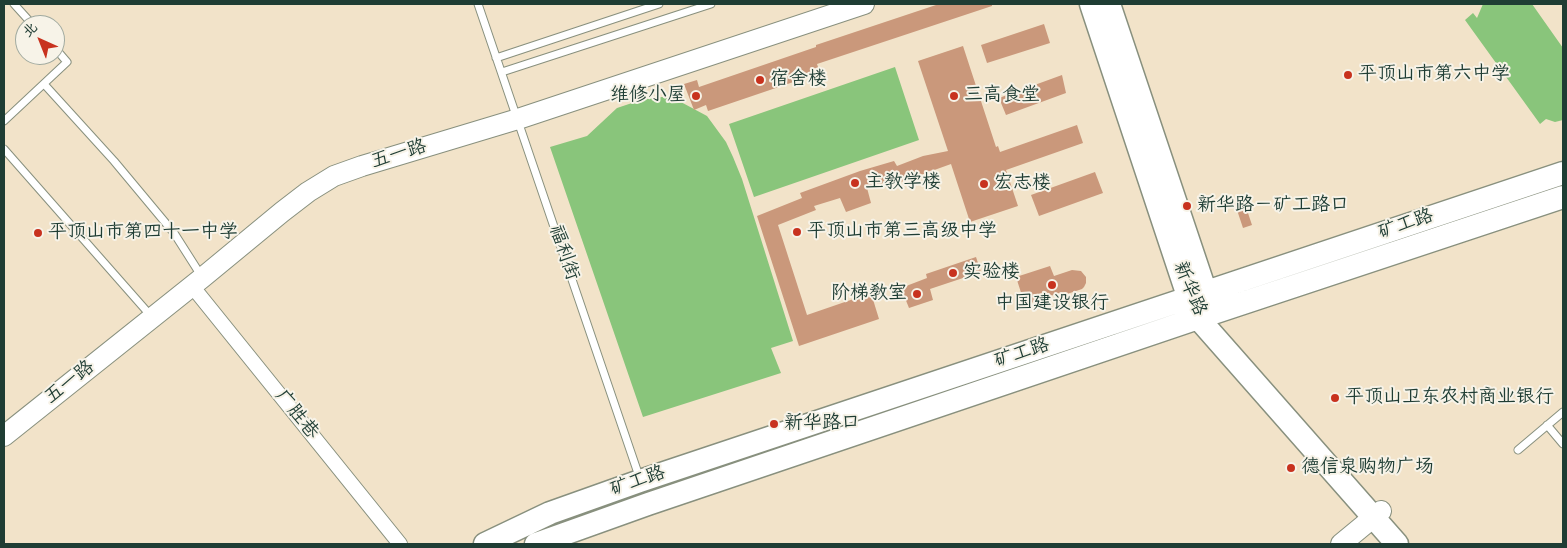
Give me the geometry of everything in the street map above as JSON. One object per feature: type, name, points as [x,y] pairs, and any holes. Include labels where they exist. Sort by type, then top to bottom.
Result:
[{"type":"main road","name":"新华路","points":[[1091,4],[1200,306],[1378,514],[1409,544]]},
{"type":"main road","name":"新华路","points":[[1109,4],[1200,306]]},
{"type":"main road","name":"矿工路","points":[[485,544],[550,513],[644,492],[1200,306],[1563,172]]},
{"type":"main road","name":"矿工路","points":[[1200,306],[1563,197]]},
{"type":"main road","name":"矿工路","points":[[536,544],[644,492]]},
{"type":"main road","name":"新华路","points":[[1378,514],[1398,544]]},
{"type":"street","name":"五一路","points":[[4,436],[198,282],[295,202],[334,176],[518,119],[859,5]]},
{"type":"street","name":"广胜巷","points":[[198,282],[400,544]]},
{"type":"street","points":[[1341,544],[1378,514]]},
{"type":"lane","points":[[14,4],[24,15]]},
{"type":"lane","name":"福利街","points":[[478,4],[644,492]]},
{"type":"lane","points":[[496,58],[660,4]]},
{"type":"lane","points":[[502,72],[711,4]]},
{"type":"lane","points":[[4,121],[64,65]]},
{"type":"lane","points":[[44,84],[114,161],[174,233],[198,282]]},
{"type":"lane","points":[[4,149],[152,318]]},
{"type":"lane","points":[[1518,450],[1563,412]]},
{"type":"lane","points":[[1547,425],[1563,444]]},
{"type":"green space","points":[[1483,4],[1532,4],[1563,48],[1563,120],[1555,122],[1546,119],[1540,124],[1465,20],[1473,13],[1477,18]]},
{"type":"green space","points":[[895,67],[919,140],[754,197],[729,124]]},
{"type":"green space","points":[[662,97],[679,101],[707,116],[726,142],[742,179],[793,341],[771,348],[781,373],[643,417],[550,147],[587,136],[617,108],[644,99]]},
{"type":"building","points":[[939,4],[992,4],[992,6],[817,64],[820,73],[708,111],[706,105],[694,110],[684,84],[697,80],[699,87]]},
{"type":"building","points":[[1044,24],[1050,43],[987,63],[981,45]]},
{"type":"building","points":[[963,46],[996,147],[998,146],[1000,152],[1077,125],[1083,143],[1006,170],[1018,206],[970,222],[951,164],[901,182],[899,178],[867,188],[871,203],[846,212],[840,198],[814,206],[816,210],[778,225],[807,315],[871,293],[879,319],[799,346],[757,216],[802,198],[800,193],[860,171],[894,161],[897,166],[923,156],[948,151],[918,61]]},
{"type":"building","points":[[1062,75],[1066,93],[1006,115],[999,98]]},
{"type":"building","points":[[1095,172],[1103,193],[1039,216],[1031,195]]},
{"type":"building","points":[[1244,201],[1252,225],[1243,228],[1235,204]]},
{"type":"building","points":[[976,257],[981,272],[930,289],[933,300],[909,308],[901,288],[927,278],[926,274]]},
{"type":"building","name":"中国建设银行","points":[[1050,266],[1054,276],[1072,270],[1081,271],[1086,277],[1084,287],[1061,296],[1059,293],[1025,305],[1016,277]]},
{"type":"place","name":"平顶山市第六中学","points":[[1348,75]]},
{"type":"place","name":"宿舍楼","points":[[760,80]]},
{"type":"place","name":"维修小屋","points":[[696,96]]},
{"type":"place","name":"三高食堂","points":[[954,96]]},
{"type":"place","name":"主教学楼","points":[[855,183]]},
{"type":"place","name":"宏志楼","points":[[984,184]]},
{"type":"place","name":"新华路－矿工路口","points":[[1187,206]]},
{"type":"place","name":"平顶山市第三高级中学","points":[[797,232]]},
{"type":"place","name":"平顶山市第四十一中学","points":[[38,233]]},
{"type":"place","name":"实验楼","points":[[953,273]]},
{"type":"place","name":"中国建设银行","points":[[1052,285]]},
{"type":"place","name":"阶梯教室","points":[[917,294]]},
{"type":"place","name":"平顶山卫东农村商业银行","points":[[1335,398]]},
{"type":"place","name":"新华路口","points":[[774,424]]},
{"type":"place","name":"德信泉购物广场","points":[[1291,468]]}]
